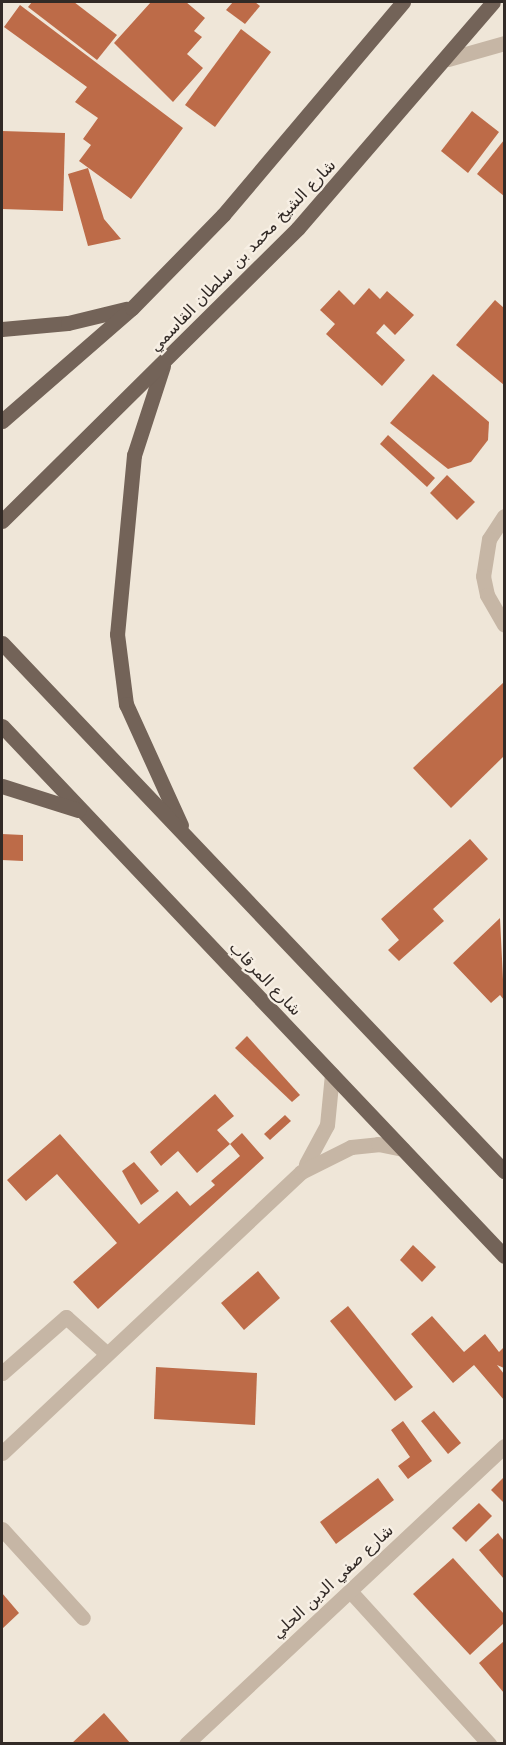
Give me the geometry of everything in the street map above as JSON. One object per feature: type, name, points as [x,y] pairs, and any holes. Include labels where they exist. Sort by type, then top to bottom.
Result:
[{"type":"main road","points":[[2,421],[132,308],[301,126],[403,2]]},
{"type":"main road","name":"شارع الشيخ محمد بن سلطان القاسمي","points":[[2,521],[298,228],[448,59],[493,2]]},
{"type":"main road","points":[[2,329],[68,324],[132,308]]},
{"type":"main road","points":[[165,361],[134,455],[118,657],[138,737],[188,838]]},
{"type":"main road","points":[[2,643],[504,1171]]},
{"type":"main road","name":"شارع المرقاب","points":[[2,726],[504,1256]]},
{"type":"main road","points":[[2,786],[85,813]]},
{"type":"street","points":[[448,59],[504,43]]},
{"type":"street","points":[[504,516],[489,538],[483,576],[504,625]]},
{"type":"street","points":[[301,1172],[327,1125],[332,1074]]},
{"type":"street","points":[[2,1453],[301,1172],[351,1147],[378,1144],[404,1149]]},
{"type":"street","points":[[2,1374],[66,1317],[106,1353]]},
{"type":"street","name":"شارع صفي الدين الحلي","points":[[186,1743],[504,1446]]},
{"type":"street","points":[[2,1529],[83,1618]]},
{"type":"street","points":[[350,1591],[489,1743]]},
{"type":"building","points":[[32,2],[74,2],[117,35],[97,60],[28,7]]},
{"type":"building","points":[[151,2],[186,2],[205,18],[194,31],[202,37],[187,54],[203,68],[173,102],[114,43]]},
{"type":"building","points":[[233,2],[255,2],[260,6],[245,24],[226,10]]},
{"type":"building","points":[[20,5],[183,128],[131,199],[79,161],[91,145],[83,139],[98,118],[75,102],[87,87],[4,27]]},
{"type":"building","points":[[241,29],[271,52],[215,127],[185,105]]},
{"type":"building","points":[[472,111],[499,132],[468,173],[441,151]]},
{"type":"building","points":[[2,131],[65,133],[63,211],[2,209]]},
{"type":"building","points":[[504,140],[504,196],[477,174]]},
{"type":"building","points":[[88,168],[104,219],[121,239],[88,246],[68,174]]},
{"type":"building","points":[[369,288],[380,299],[387,291],[414,315],[395,335],[384,324],[376,333],[405,360],[382,386],[326,334],[335,324],[320,310],[339,290],[354,305]]},
{"type":"building","points":[[495,300],[504,308],[504,385],[456,345]]},
{"type":"building","points":[[433,374],[489,422],[488,440],[471,462],[448,469],[390,423]]},
{"type":"building","points":[[388,435],[435,478],[427,487],[380,444]]},
{"type":"building","points":[[447,475],[475,502],[457,520],[430,493]]},
{"type":"building","points":[[504,682],[504,756],[451,808],[413,768]]},
{"type":"building","points":[[2,834],[23,835],[23,861],[2,860]]},
{"type":"building","points":[[470,839],[488,859],[433,909],[444,921],[399,961],[388,950],[399,940],[381,919]]},
{"type":"building","points":[[500,918],[504,1000],[500,995],[491,1003],[453,963]]},
{"type":"building","points":[[247,1036],[300,1095],[292,1102],[235,1048]]},
{"type":"building","points":[[215,1094],[234,1116],[217,1130],[230,1144],[197,1173],[178,1151],[161,1166],[150,1152]]},
{"type":"building","points":[[285,1115],[291,1121],[270,1140],[264,1134]]},
{"type":"building","points":[[242,1133],[264,1158],[98,1309],[73,1282],[117,1243],[57,1174],[26,1201],[7,1180],[60,1134],[139,1224],[177,1191],[190,1206],[215,1185],[211,1181],[240,1156],[230,1144]]},
{"type":"building","points":[[134,1162],[159,1191],[141,1205],[122,1171]]},
{"type":"building","points":[[413,1245],[436,1267],[422,1282],[400,1260]]},
{"type":"building","points":[[258,1271],[280,1298],[244,1330],[221,1303]]},
{"type":"building","points":[[348,1306],[413,1387],[395,1401],[330,1321]]},
{"type":"building","points":[[432,1316],[464,1352],[485,1334],[499,1352],[504,1347],[504,1368],[497,1365],[504,1374],[504,1400],[474,1365],[453,1383],[411,1334]]},
{"type":"building","points":[[156,1367],[257,1373],[255,1425],[154,1419]]},
{"type":"building","points":[[434,1411],[461,1443],[448,1454],[421,1421]]},
{"type":"building","points":[[403,1421],[432,1461],[408,1479],[398,1466],[410,1457],[391,1430]]},
{"type":"building","points":[[504,1477],[504,1503],[491,1490]]},
{"type":"building","points":[[378,1478],[394,1500],[336,1544],[320,1522]]},
{"type":"building","points":[[479,1503],[492,1516],[466,1542],[452,1528]]},
{"type":"building","points":[[498,1533],[504,1541],[504,1579],[479,1550]]},
{"type":"building","points":[[453,1558],[504,1614],[504,1623],[470,1655],[413,1594]]},
{"type":"building","points":[[2,1593],[19,1613],[2,1629]]},
{"type":"building","points":[[504,1641],[504,1693],[479,1663]]},
{"type":"building","points":[[104,1713],[131,1744],[71,1744]]}]
